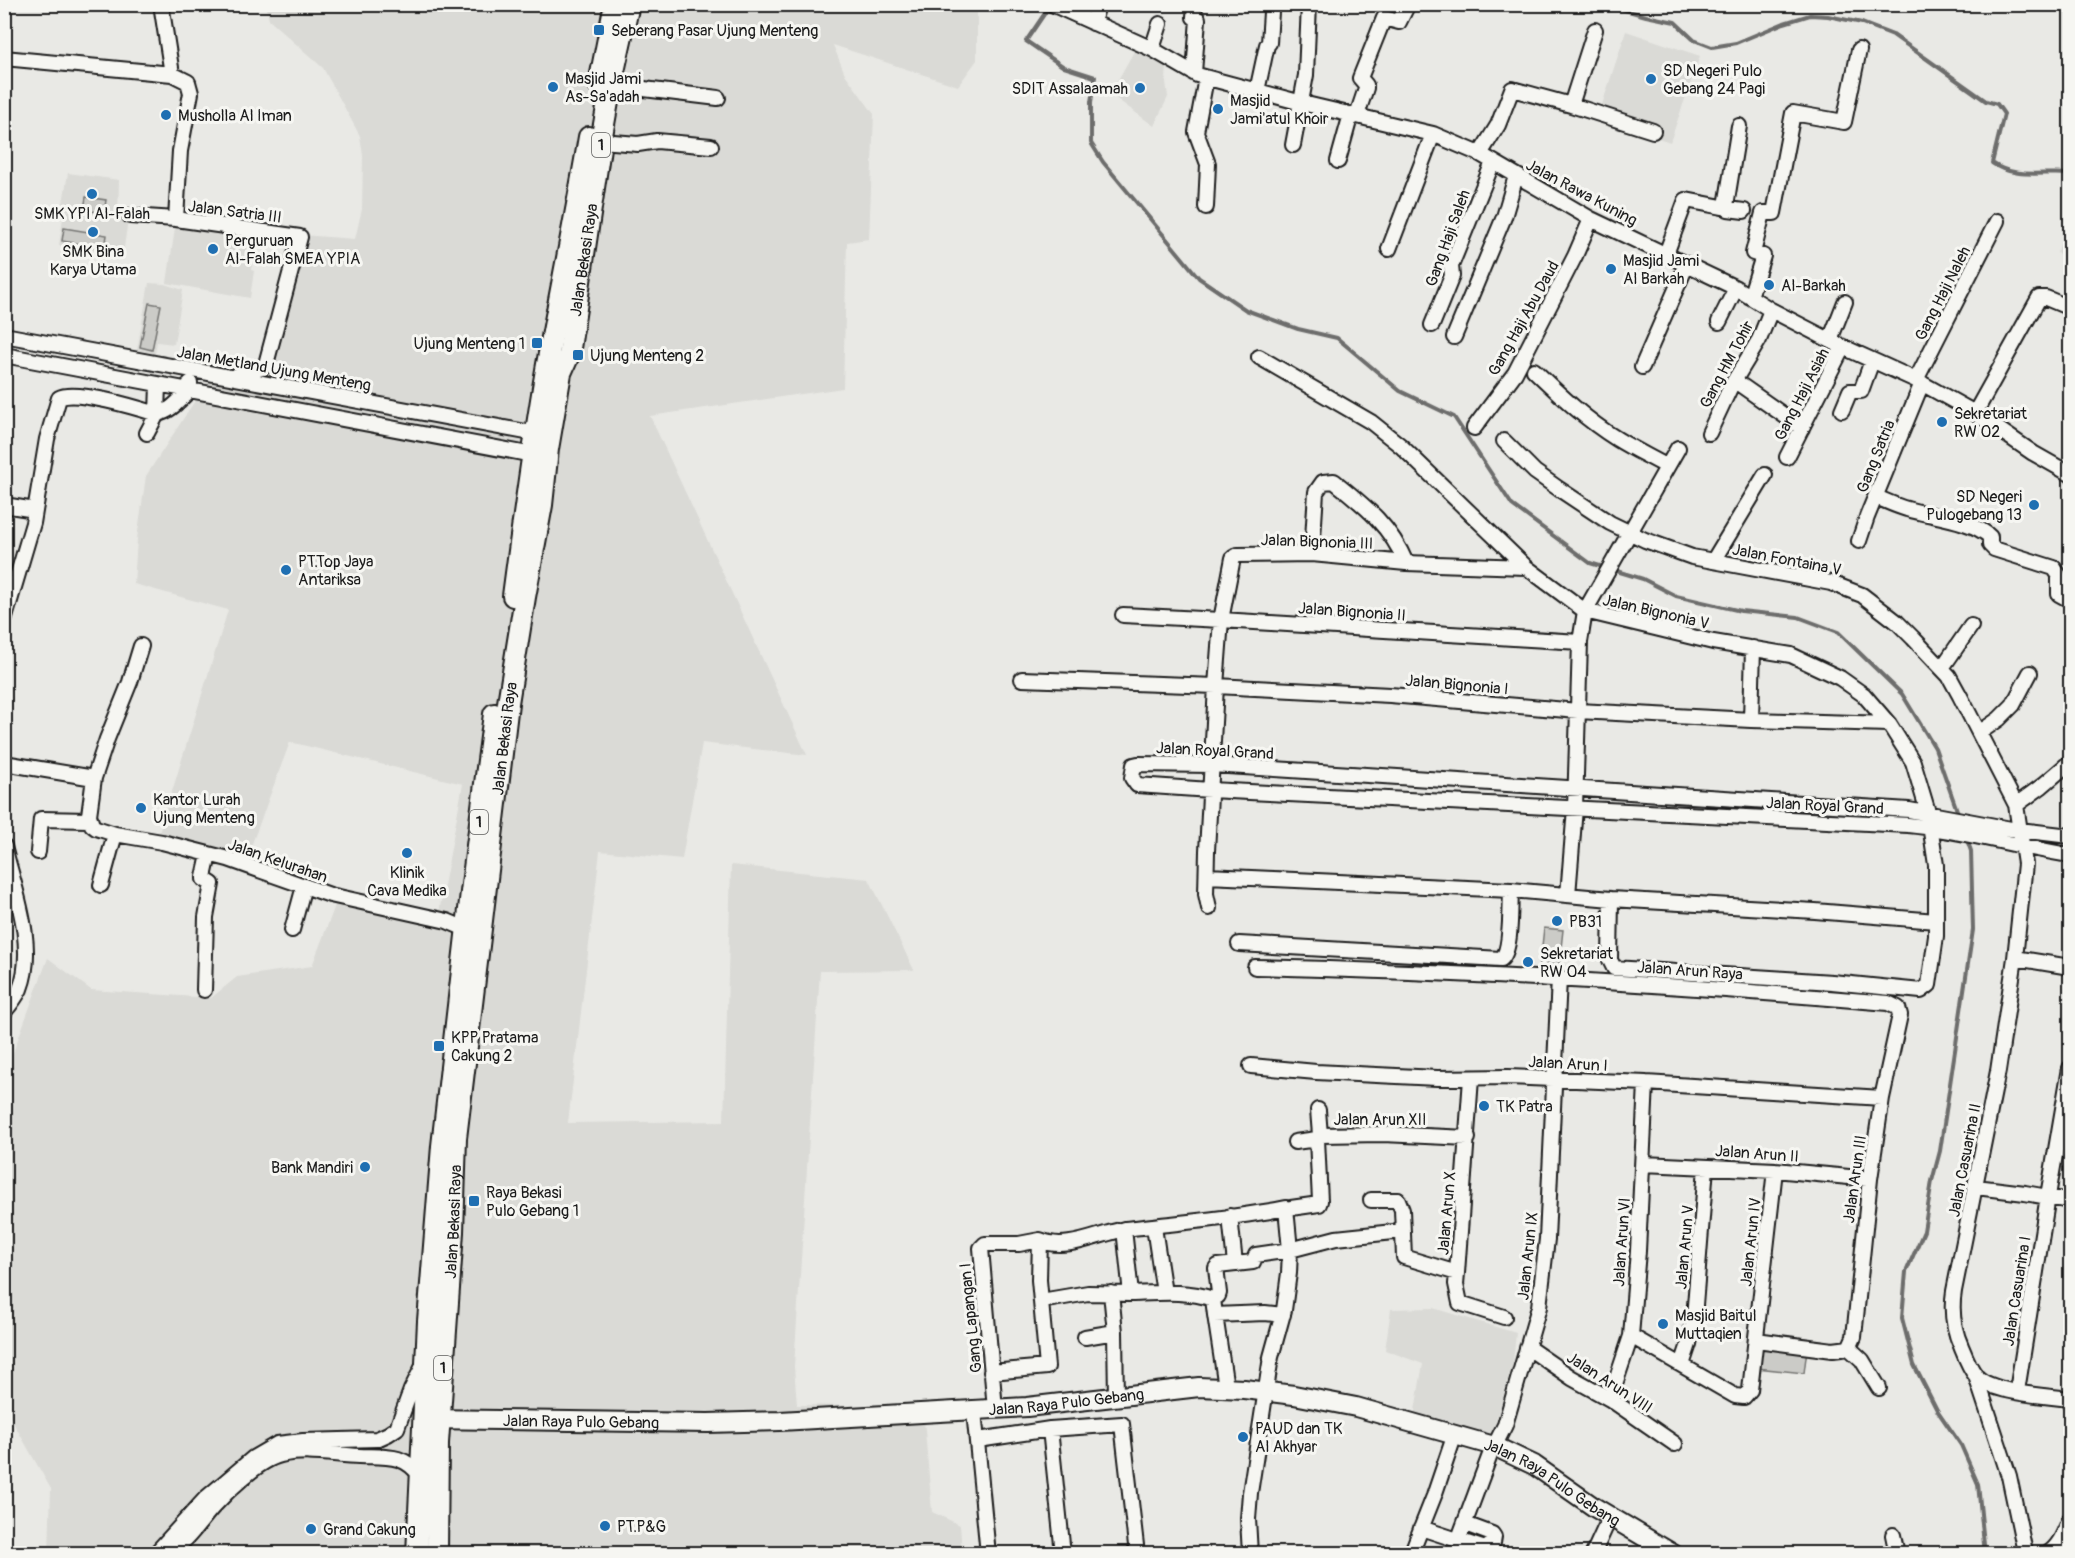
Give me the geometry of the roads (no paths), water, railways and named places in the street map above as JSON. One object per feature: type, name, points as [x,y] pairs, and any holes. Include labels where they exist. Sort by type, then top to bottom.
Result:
[{"type":"highway","name":"Jalan Bekasi Raya","points":[[417,1554],[421,1477],[432,1419],[453,1232],[449,1137],[507,714],[519,596],[521,526],[546,371],[615,4]]},
{"type":"highway","name":"Jalan Bekasi Raya","points":[[437,1554],[432,1419],[426,1359],[449,1137],[466,929],[488,751],[519,596],[542,505],[561,373],[569,355],[601,141],[629,4]]},
{"type":"main road","name":"Jalan Raya Pulo Gebang","points":[[432,1419],[708,1423],[780,1421],[974,1411],[1116,1398],[1180,1389],[1226,1387],[1356,1407],[1494,1446],[1534,1465],[1610,1517],[1673,1554]]},
{"type":"street","points":[[4,58],[172,74],[161,4]]},
{"type":"street","name":"Jalan Rawa Kuning","points":[[1052,4],[1152,49],[1200,76],[1433,134],[1480,154],[1591,219],[1736,288],[1771,310],[1919,382],[1975,413],[2039,457],[2070,474]]},
{"type":"street","points":[[1093,23],[1098,4]]},
{"type":"street","points":[[1195,4],[1194,17],[1198,19],[1200,76],[1196,132],[1208,164],[1206,207]]},
{"type":"street","points":[[1293,145],[1306,75],[1309,4]]},
{"type":"street","points":[[1338,161],[1366,88],[1360,79],[1384,18],[1399,22],[1408,4]]},
{"type":"street","points":[[1257,92],[1269,43],[1271,12]]},
{"type":"street","points":[[1152,49],[1160,24]]},
{"type":"street","points":[[1571,105],[1595,30]]},
{"type":"street","points":[[1750,297],[1763,256],[1753,253],[1763,213],[1774,213],[1793,113],[1845,122],[1858,50]]},
{"type":"street","name":"Jalan Satria III","points":[[172,74],[188,82],[191,93],[180,151],[176,219],[300,237],[266,364],[262,368],[230,377]]},
{"type":"street","points":[[611,85],[718,98]]},
{"type":"street","points":[[1480,154],[1498,125],[1511,90],[1571,105],[1653,131]]},
{"type":"street","points":[[1725,206],[1739,126]]},
{"type":"street","points":[[1389,249],[1433,134]]},
{"type":"street","points":[[601,141],[638,144],[657,141],[711,146]]},
{"type":"street","name":"Gang Haji Saleh","points":[[1432,325],[1452,276],[1451,266],[1493,162]]},
{"type":"street","points":[[1454,337],[1504,217],[1516,176]]},
{"type":"street","points":[[1666,254],[1686,200],[1744,211]]},
{"type":"street","points":[[130,216],[176,219]]},
{"type":"street","name":"Gang Haji Abu Daud","points":[[1474,428],[1515,373],[1575,256],[1591,219]]},
{"type":"street","name":"Gang Haji Naleh","points":[[1919,382],[1997,221]]},
{"type":"street","points":[[1642,368],[1687,264]]},
{"type":"street","points":[[1719,322],[1736,288]]},
{"type":"street","points":[[1975,413],[2039,298],[2046,297],[2070,308]]},
{"type":"street","points":[[1830,340],[1845,302]]},
{"type":"street","name":"Gang HM Tohir","points":[[1708,433],[1759,340],[1771,310]]},
{"type":"street","name":"Jalan Metland Ujung Menteng","points":[[4,335],[537,434]]},
{"type":"street","name":"Gang Haji Asiah","points":[[1787,457],[1844,347]]},
{"type":"street","points":[[4,355],[533,455]]},
{"type":"street","name":"Jalan Bignonia V","points":[[1259,357],[1371,422],[1401,446],[1526,567],[1585,611],[1695,638],[1791,655],[1840,678],[1864,695],[1889,724],[1913,762],[1936,821],[1935,954],[1929,985],[1921,991],[1832,982],[1614,968],[1610,960],[1611,899]]},
{"type":"street","points":[[1842,410],[1851,390],[1860,391],[1862,389],[1872,361]]},
{"type":"street","points":[[4,621],[36,510],[47,439],[60,396],[104,399],[161,414],[190,390],[190,370]]},
{"type":"street","points":[[1534,370],[1566,400],[1616,439],[1666,466]]},
{"type":"street","points":[[1735,381],[1802,428]]},
{"type":"street","name":"Gang Satria","points":[[1860,541],[1919,382]]},
{"type":"street","points":[[147,433],[157,414],[158,384]]},
{"type":"street","name":"Jalan Fontaina V","points":[[1504,441],[1543,478],[1629,533],[1676,552],[1855,590],[1897,622],[1949,676],[2016,805],[2018,845]]},
{"type":"street","points":[[1568,895],[1575,808],[1580,642],[1585,611],[1678,448]]},
{"type":"street","points":[[1713,561],[1765,475]]},
{"type":"street","points":[[1312,554],[1316,492],[1323,482],[1329,481],[1341,487],[1381,521],[1397,543],[1406,563]]},
{"type":"street","points":[[1876,497],[1909,510],[1932,514],[1983,531],[1990,537],[1990,544],[1994,549],[2054,568],[2059,575],[2059,594],[2069,600]]},
{"type":"street","points":[[4,505],[36,510]]},
{"type":"street","name":"Jalan Bignonia III","points":[[1209,908],[1206,894],[1216,686],[1221,620],[1233,558],[1238,555],[1312,554],[1406,563],[1526,567]]},
{"type":"street","name":"Jalan Bignonia II","points":[[1123,615],[1580,642]]},
{"type":"street","points":[[1942,668],[1971,626]]},
{"type":"street","points":[[38,852],[41,819],[89,820],[94,778],[141,646]]},
{"type":"street","points":[[1751,720],[1753,648]]},
{"type":"street","points":[[1979,733],[1999,719],[2013,705],[2030,673]]},
{"type":"street","name":"Jalan Bignonia I","points":[[1022,679],[1390,695],[1578,711],[1751,720],[1889,724]]},
{"type":"street","points":[[2016,805],[2070,762]]},
{"type":"street","points":[[4,763],[94,778]]},
{"type":"street","name":"Jalan Royal Grand","points":[[2070,836],[1936,821],[1575,790],[1212,765],[1138,764],[1134,765],[1132,778],[1137,785],[1210,790],[1575,808],[1936,821],[2018,845],[2070,855]]},
{"type":"street","name":"Jalan Kelurahan","points":[[89,820],[96,828],[115,834],[162,842],[247,864],[330,896],[447,921],[466,929]]},
{"type":"street","points":[[101,885],[115,834]]},
{"type":"street","name":"Jalan Casuarina II","points":[[2018,845],[2025,877],[2015,958],[1998,1071],[1952,1307],[1958,1340],[1976,1376],[2009,1476],[2029,1553]]},
{"type":"street","points":[[4,846],[21,913],[26,965],[20,989],[4,1012]]},
{"type":"street","points":[[204,990],[206,917],[212,884],[204,877],[209,855]]},
{"type":"street","points":[[1207,876],[1510,890],[1936,921]]},
{"type":"street","points":[[292,930],[304,886]]},
{"type":"street","points":[[1239,944],[1501,959],[1505,956],[1508,946],[1510,890]]},
{"type":"street","points":[[2015,958],[2070,967]]},
{"type":"street","name":"Jalan Arun Raya","points":[[1255,967],[1558,978],[1724,989],[1888,1003],[1898,1008],[1900,1015]]},
{"type":"street","name":"Jalan Arun IX","points":[[1458,1541],[1494,1446],[1505,1425],[1539,1307],[1545,1269],[1558,978]]},
{"type":"street","name":"Jalan Arun III","points":[[1849,1347],[1854,1337],[1870,1179],[1882,1098],[1900,1015]]},
{"type":"street","name":"Jalan Arun I","points":[[1251,1066],[1316,1072],[1646,1083],[1882,1098]]},
{"type":"street","name":"Jalan Casuarina I","points":[[2017,1391],[2070,1068]]},
{"type":"street","name":"Jalan Arun X","points":[[1471,1078],[1456,1284],[1460,1303],[1504,1317]]},
{"type":"street","name":"Jalan Arun VI","points":[[1610,1399],[1631,1336],[1646,1083]]},
{"type":"street","points":[[1291,1208],[1318,1204],[1320,1201],[1318,1110]]},
{"type":"street","name":"Jalan Arun XII","points":[[1295,1142],[1318,1137],[1391,1134],[1468,1138]]},
{"type":"street","name":"Jalan Arun II","points":[[1642,1164],[1775,1170],[1870,1179]]},
{"type":"street","name":"Jalan Arun V","points":[[1682,1365],[1693,1324],[1706,1167]]},
{"type":"street","name":"Jalan Arun IV","points":[[1682,1365],[1736,1396],[1744,1397],[1750,1390],[1775,1170]]},
{"type":"street","points":[[1976,1187],[2070,1201]]},
{"type":"street","points":[[1371,1200],[1398,1200],[1402,1210],[1404,1257],[1457,1273]]},
{"type":"street","points":[[992,1372],[1047,1367],[1039,1280],[1040,1240],[1050,1244],[1065,1243],[1124,1229],[1154,1227],[1286,1208],[1290,1250],[1287,1292],[1271,1356],[1248,1508],[1250,1554]]},
{"type":"street","points":[[1230,1216],[1235,1264]]},
{"type":"street","points":[[1154,1227],[1164,1293]]},
{"type":"street","points":[[1124,1229],[1131,1294]]},
{"type":"street","points":[[1041,1301],[1088,1293],[1164,1293],[1199,1295],[1213,1299],[1218,1296],[1217,1267],[1254,1262],[1256,1255],[1290,1250],[1336,1238],[1403,1231]]},
{"type":"street","name":"Gang Lapangan I","points":[[996,1409],[981,1248],[985,1244],[1019,1244],[1040,1240]]},
{"type":"street","points":[[1111,1293],[1115,1332],[1116,1398]]},
{"type":"street","points":[[1213,1299],[1226,1387]]},
{"type":"street","points":[[1215,1315],[1265,1313],[1283,1315]]},
{"type":"street","points":[[1085,1337],[1115,1332]]},
{"type":"street","points":[[1631,1336],[1682,1365]]},
{"type":"street","points":[[1756,1340],[1833,1350],[1849,1347],[1862,1360],[1879,1388]]},
{"type":"street","name":"Jalan Arun VIII","points":[[1527,1347],[1676,1444]]},
{"type":"street","points":[[155,1554],[206,1498],[253,1458],[303,1441],[377,1439],[397,1428],[416,1377],[426,1359]]},
{"type":"street","points":[[1976,1376],[1997,1387],[2070,1399]]},
{"type":"street","points":[[974,1411],[988,1554]]},
{"type":"street","points":[[978,1440],[1050,1429],[1120,1423],[1123,1426],[1137,1554]]},
{"type":"street","points":[[1050,1429],[1063,1554]]},
{"type":"street","points":[[1411,1554],[1455,1434]]},
{"type":"street","points":[[278,1449],[299,1453],[396,1458],[414,1467],[421,1477]]},
{"type":"street","points":[[167,1554],[179,1547],[234,1487],[278,1449]]},
{"type":"street","points":[[1593,1554],[1610,1517]]},
{"type":"street","points":[[2047,1554],[2061,1539],[2070,1519]]},
{"type":"street","points":[[1421,1528],[1485,1549],[1493,1543],[1492,1534],[1465,1524]]},
{"type":"street","points":[[1893,1535],[1897,1554]]},
{"type":"street","points":[[2063,1554],[2070,1544]]},
{"type":"waterway","points":[[1604,4],[1675,22],[1694,40],[1712,47],[1736,43],[1810,15],[1862,23],[1893,35],[1986,101],[1997,104],[2004,114],[1992,163],[2020,173],[2070,174]]},
{"type":"waterway","points":[[1048,5],[1026,41],[1064,67],[1095,77],[1091,102],[1091,143],[1103,162],[1199,278],[1246,310],[1298,329],[1337,338],[1400,391],[1454,417],[1512,505],[1590,563],[1643,579],[1676,596],[1741,611],[1798,617],[1838,632],[1902,694],[1935,748],[1959,816]]},
{"type":"waterway","points":[[1966,837],[1971,851],[1973,930],[1940,1151],[1932,1181],[1924,1231],[1906,1272],[1902,1318],[1914,1365],[1937,1410],[1961,1445],[1978,1484],[1985,1554]]},
{"type":"tunnel","points":[[1771,1554],[1772,1548]]},
{"type":"place","name":"Seberang Pasar Ujung Menteng","points":[[599,30]]},
{"type":"place","name":"SD Negeri Pulo Gebang 24 Pagi","points":[[1651,79]]},
{"type":"place","name":"Masjid Jami As-Sa'adah","points":[[553,87]]},
{"type":"place","name":"SDIT Assalaamah","points":[[1140,88]]},
{"type":"place","name":"Masjid Jami'atul Khoir","points":[[1218,109]]},
{"type":"place","name":"Musholla Al Iman","points":[[166,115]]},
{"type":"place","name":"SMK YPI Al-Falah","points":[[92,194]]},
{"type":"place","name":"SMK Bina Karya Utama","points":[[93,232]]},
{"type":"place","name":"Perguruan Al-Falah SMEA YPIA","points":[[213,249]]},
{"type":"place","name":"Masjid Jami Al Barkah","points":[[1611,269]]},
{"type":"place","name":"Al-Barkah","points":[[1769,285]]},
{"type":"place","name":"Ujung Menteng 1","points":[[537,343]]},
{"type":"place","name":"Ujung Menteng 2","points":[[578,355]]},
{"type":"place","name":"Sekretariat RW 02","points":[[1942,422]]},
{"type":"place","name":"SD Negeri Pulogebang 13","points":[[2034,505]]},
{"type":"place","name":"PT.Top Jaya Antariksa","points":[[286,570]]},
{"type":"place","name":"Kantor Lurah Ujung Menteng","points":[[141,808]]},
{"type":"place","name":"Klinik Cava Medika","points":[[407,853]]},
{"type":"place","name":"PB31","points":[[1557,921]]},
{"type":"place","name":"Sekretariat RW 04","points":[[1528,962]]},
{"type":"place","name":"KPP Pratama Cakung 2","points":[[439,1046]]},
{"type":"place","name":"TK Patra","points":[[1484,1106]]},
{"type":"place","name":"Bank Mandiri","points":[[365,1167]]},
{"type":"place","name":"Raya Bekasi Pulo Gebang 1","points":[[474,1201]]},
{"type":"place","name":"Masjid Baitul Muttaqien","points":[[1663,1324]]},
{"type":"place","name":"PAUD dan TK Al Akhyar","points":[[1243,1437]]},
{"type":"place","name":"PT.P&G","points":[[605,1526]]},
{"type":"place","name":"Grand Cakung","points":[[311,1529]]}]
